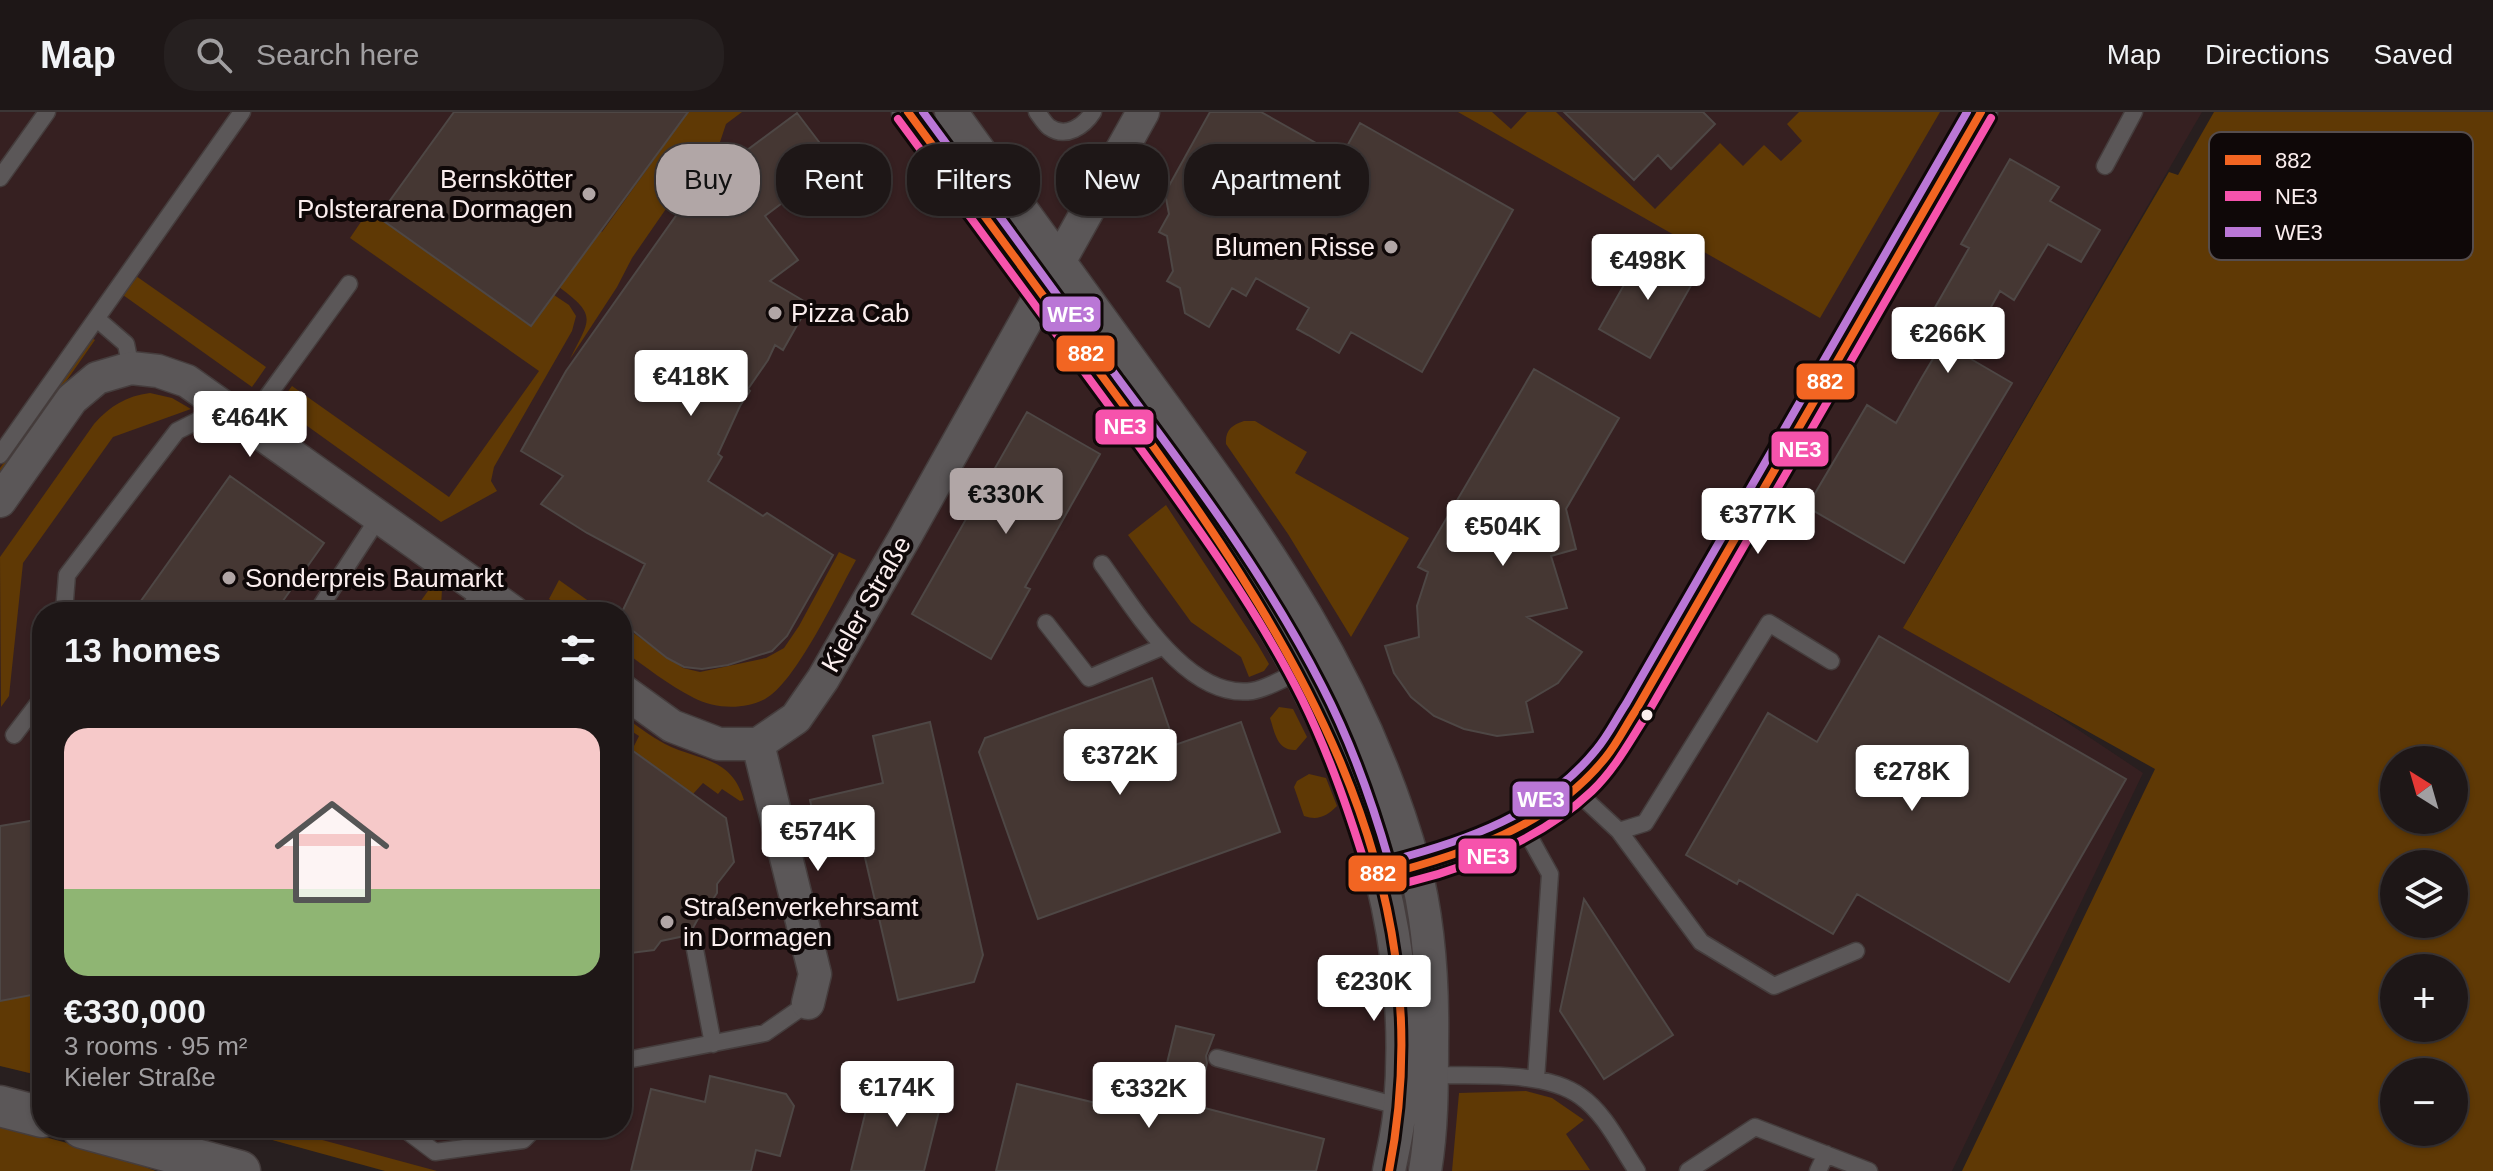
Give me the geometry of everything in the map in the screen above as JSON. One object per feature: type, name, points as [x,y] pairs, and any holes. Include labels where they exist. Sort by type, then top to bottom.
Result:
[{"type":"street","points":[[908,112],[1157,450],[1234,564],[1299,669],[1331,734],[1363,811],[1381,876],[1393,937],[1402,1017],[1417,1075]]},
{"type":"street","points":[[951,112],[1235,503],[1297,597],[1330,654],[1367,731],[1394,800],[1415,867],[1426,936],[1431,996],[1417,1075],[1416,1110],[1425,1171]]},
{"type":"street","name":"Kieler Straße","points":[[758,744],[796,718],[823,679],[1143,112]]},
{"type":"street","points":[[1381,876],[1501,838],[1524,827],[1547,814],[1606,757],[1981,112]]},
{"type":"street","points":[[0,501],[72,399],[97,378],[131,368],[158,371],[187,381],[379,517],[475,601]]},
{"type":"street","points":[[632,697],[672,726],[719,744],[758,744],[815,974],[808,1003]]},
{"type":"street","points":[[0,1106],[32,1114]]},
{"type":"street","points":[[1389,1171],[1416,1110]]},
{"type":"street","points":[[117,1138],[227,1169]]},
{"type":"lane","points":[[0,178],[47,112]]},
{"type":"lane","points":[[0,455],[242,112]]},
{"type":"lane","points":[[1037,112],[1050,128],[1064,132],[1075,130],[1088,121],[1093,112]]},
{"type":"lane","points":[[2105,166],[2134,112]]},
{"type":"lane","points":[[248,423],[349,284]]},
{"type":"lane","points":[[97,319],[126,344],[131,368]]},
{"type":"lane","points":[[65,602],[67,575],[177,431],[213,413],[220,403]]},
{"type":"lane","points":[[324,602],[379,517]]},
{"type":"lane","points":[[1102,564],[1162,647],[1193,674],[1230,690],[1253,691],[1330,654]]},
{"type":"lane","points":[[1046,623],[1089,678],[1162,647]]},
{"type":"lane","points":[[1619,831],[1645,823],[1769,623],[1831,661]]},
{"type":"lane","points":[[14,735],[32,711]]},
{"type":"lane","points":[[1575,790],[1619,831],[1701,942],[1774,986],[1856,951]]},
{"type":"lane","points":[[1524,827],[1550,874],[1536,1079]]},
{"type":"lane","points":[[694,944],[713,1044]]},
{"type":"lane","points":[[632,1059],[765,1033],[808,1003]]},
{"type":"lane","points":[[1217,1058],[1416,1110]]},
{"type":"lane","points":[[1417,1075],[1536,1079],[1562,1086],[1581,1096],[1606,1124],[1637,1171]]},
{"type":"lane","points":[[1688,1171],[1755,1127],[1869,1171]]},
{"type":"lane","points":[[416,1138],[435,1152],[525,1138]]},
{"type":"lane","points":[[1818,1171],[1826,1154]]},
{"type":"shaded area","points":[[0,112],[2202,112],[1909,617],[2143,773],[1952,1171],[390,1171],[266,1138],[632,1138],[632,602],[32,602],[32,1074],[0,1065]]},
{"type":"shaded area","points":[[688,112],[742,112],[726,124],[717,144],[665,144]]},
{"type":"shaded area","points":[[1458,112],[1492,112],[1511,129],[1527,112],[1556,112],[1655,209],[1720,143],[1743,166],[1764,145],[1781,161],[1802,141],[1787,124],[1799,112],[1940,112],[1820,318]]},
{"type":"shaded area","points":[[2214,112],[2493,112],[2493,1171],[1962,1171],[2155,769],[1903,628],[2169,172],[2178,175]]},
{"type":"shaded area","points":[[497,157],[602,232],[656,157],[656,216],[661,216],[570,359],[587,319],[580,305],[559,287],[587,249]]},
{"type":"shaded area","points":[[369,210],[531,326],[554,295],[569,305],[576,316],[572,331],[494,467],[491,481],[497,491],[441,522],[278,405],[292,386],[449,497],[539,371],[350,238]]},
{"type":"shaded area","points":[[136,276],[266,367],[252,387],[123,295]]},
{"type":"shaded area","points":[[92,338],[95,340],[0,476],[0,468]]},
{"type":"shaded area","points":[[150,393],[172,398],[191,409],[113,437],[23,563],[9,696],[1,707],[0,557],[94,424],[119,403]]},
{"type":"shaded area","points":[[1244,421],[1255,421],[1307,452],[1295,473],[1409,538],[1351,637],[1288,534],[1226,444],[1230,429]]},
{"type":"shaded area","points":[[1166,505],[1258,645],[1269,664],[1264,671],[1249,677],[1241,657],[1191,622],[1128,535]]},
{"type":"shaded area","points":[[839,552],[856,560],[802,657],[777,690],[757,703],[720,706],[702,702],[632,657],[632,632],[683,668],[700,672],[766,658],[784,648]]},
{"type":"shaded area","points":[[559,580],[590,602],[553,602],[549,599]]},
{"type":"shaded area","points":[[435,581],[442,589],[441,602],[420,602]]},
{"type":"shaded area","points":[[1279,707],[1293,709],[1307,737],[1296,750],[1285,748],[1275,735],[1270,718]]},
{"type":"shaded area","points":[[632,722],[665,744],[722,767],[731,775],[744,800],[740,801],[722,789],[718,794],[703,783],[693,794],[632,750],[639,736],[632,731]]},
{"type":"shaded area","points":[[1309,774],[1326,778],[1337,806],[1318,818],[1304,816],[1294,787],[1297,781]]},
{"type":"shaded area","points":[[32,995],[32,1074],[0,1066],[0,1001]]},
{"type":"shaded area","points":[[1526,1091],[1552,1098],[1584,1120],[1566,1134],[1590,1170],[1452,1171],[1459,1093]]},
{"type":"shaded area","points":[[0,1125],[32,1134],[32,1138],[49,1138],[156,1171],[0,1171]]},
{"type":"shaded area","points":[[265,1138],[315,1138],[437,1171],[385,1171]]},
{"type":"building","points":[[454,112],[688,112],[665,144],[656,144],[656,156],[531,326],[378,217]]},
{"type":"building","name":"Blumen Risse","points":[[1210,112],[1261,112],[1318,144],[1192,144]]},
{"type":"building","points":[[1564,112],[1703,112],[1715,124],[1671,169],[1658,155],[1634,180]]},
{"type":"building","points":[[797,113],[821,144],[776,144],[776,208],[765,216],[798,260],[770,281],[809,304],[783,350],[775,345],[748,389],[750,391],[718,454],[722,457],[708,481],[763,516],[767,513],[833,555],[787,636],[772,651],[728,665],[702,669],[684,667],[667,658],[632,630],[632,602],[627,602],[645,564],[541,504],[563,476],[521,451],[566,371],[676,216],[760,216],[760,144],[755,144]]},
{"type":"building","name":"Blumen Risse","points":[[1360,123],[1513,210],[1422,372],[1351,332],[1339,353],[1297,329],[1309,308],[1256,278],[1246,296],[1232,288],[1209,327],[1185,313],[1180,288],[1167,281],[1173,271],[1167,236],[1159,232],[1169,214],[1168,188],[1184,159],[1184,216],[1369,216],[1369,144],[1348,144]]},
{"type":"building","points":[[2010,159],[2059,187],[2050,201],[2100,230],[2081,262],[2048,244],[2014,300],[2000,291],[1964,355],[2012,383],[1904,563],[1807,507],[1867,405],[1896,423],[1950,330],[1929,318],[1969,248],[1961,244]]},
{"type":"building","points":[[1646,246],[1697,275],[1650,358],[1599,329]]},
{"type":"building","points":[[1534,369],[1619,418],[1566,509],[1576,549],[1551,556],[1567,608],[1527,617],[1582,652],[1558,683],[1526,702],[1533,732],[1497,736],[1464,729],[1434,716],[1411,697],[1394,673],[1385,646],[1419,637],[1417,606],[1428,572],[1418,567]]},
{"type":"building","points":[[1027,412],[1100,454],[1025,587],[1030,589],[991,659],[912,614]]},
{"type":"building","name":"Sonderpreis Baumarkt","points":[[230,476],[324,543],[282,602],[140,602]]},
{"type":"building","points":[[1879,636],[2126,779],[2009,982],[1857,894],[1833,934],[1739,880],[1737,884],[1686,855],[1768,713],[1817,742]]},
{"type":"building","points":[[1152,678],[1175,745],[1241,722],[1280,832],[1038,919],[979,752],[985,738]]},
{"type":"building","points":[[930,722],[983,955],[974,982],[898,1000],[863,849],[823,858],[810,800],[883,783],[873,736]]},
{"type":"building","points":[[632,750],[726,818],[734,862],[717,884],[717,893],[708,907],[705,906],[689,935],[661,941],[654,950],[632,953]]},
{"type":"building","points":[[32,821],[32,995],[0,1001],[0,826]]},
{"type":"building","points":[[1584,899],[1673,1035],[1604,1079],[1560,1011]]},
{"type":"building","points":[[1176,1026],[1214,1035],[1206,1056],[1197,1106],[1324,1139],[1316,1171],[996,1171],[1017,1084],[1154,1117]]},
{"type":"building","points":[[710,1076],[786,1094],[794,1106],[780,1156],[756,1150],[751,1171],[631,1171],[651,1089],[705,1102]]},
{"type":"building","points":[[874,1078],[943,1095],[924,1171],[851,1171]]},
{"type":"transit line","name":"882","points":[[908,112],[1181,486],[1240,575],[1294,666],[1339,759],[1374,856],[1395,957],[1401,1061],[1389,1171]]},
{"type":"transit line","name":"WE3","points":[[923,112],[1200,489],[1277,605],[1342,729],[1368,794],[1389,861],[1475,834],[1528,808],[1553,792],[1600,745],[1967,112]]},
{"type":"transit line","name":"882","points":[[1381,876],[1474,847],[1532,820],[1584,781],[1606,757],[1981,112]]},
{"type":"transit line","name":"NE3","points":[[898,119],[1164,481],[1261,624],[1322,743],[1370,880],[1381,888],[1466,865],[1521,841],[1570,810],[1608,774],[1646,716],[1991,118]]},
{"type":"place","name":"Bernskötter Polsterarena Dormagen","points":[[589,194]]},
{"type":"place","name":"Blumen Risse","points":[[1391,247]]},
{"type":"place","name":"Pizza Cab","points":[[775,313]]},
{"type":"place","name":"Sonderpreis Baumarkt","points":[[229,578]]},
{"type":"place","name":"Straßenverkehrsamt in Dormagen","points":[[667,922]]}]
